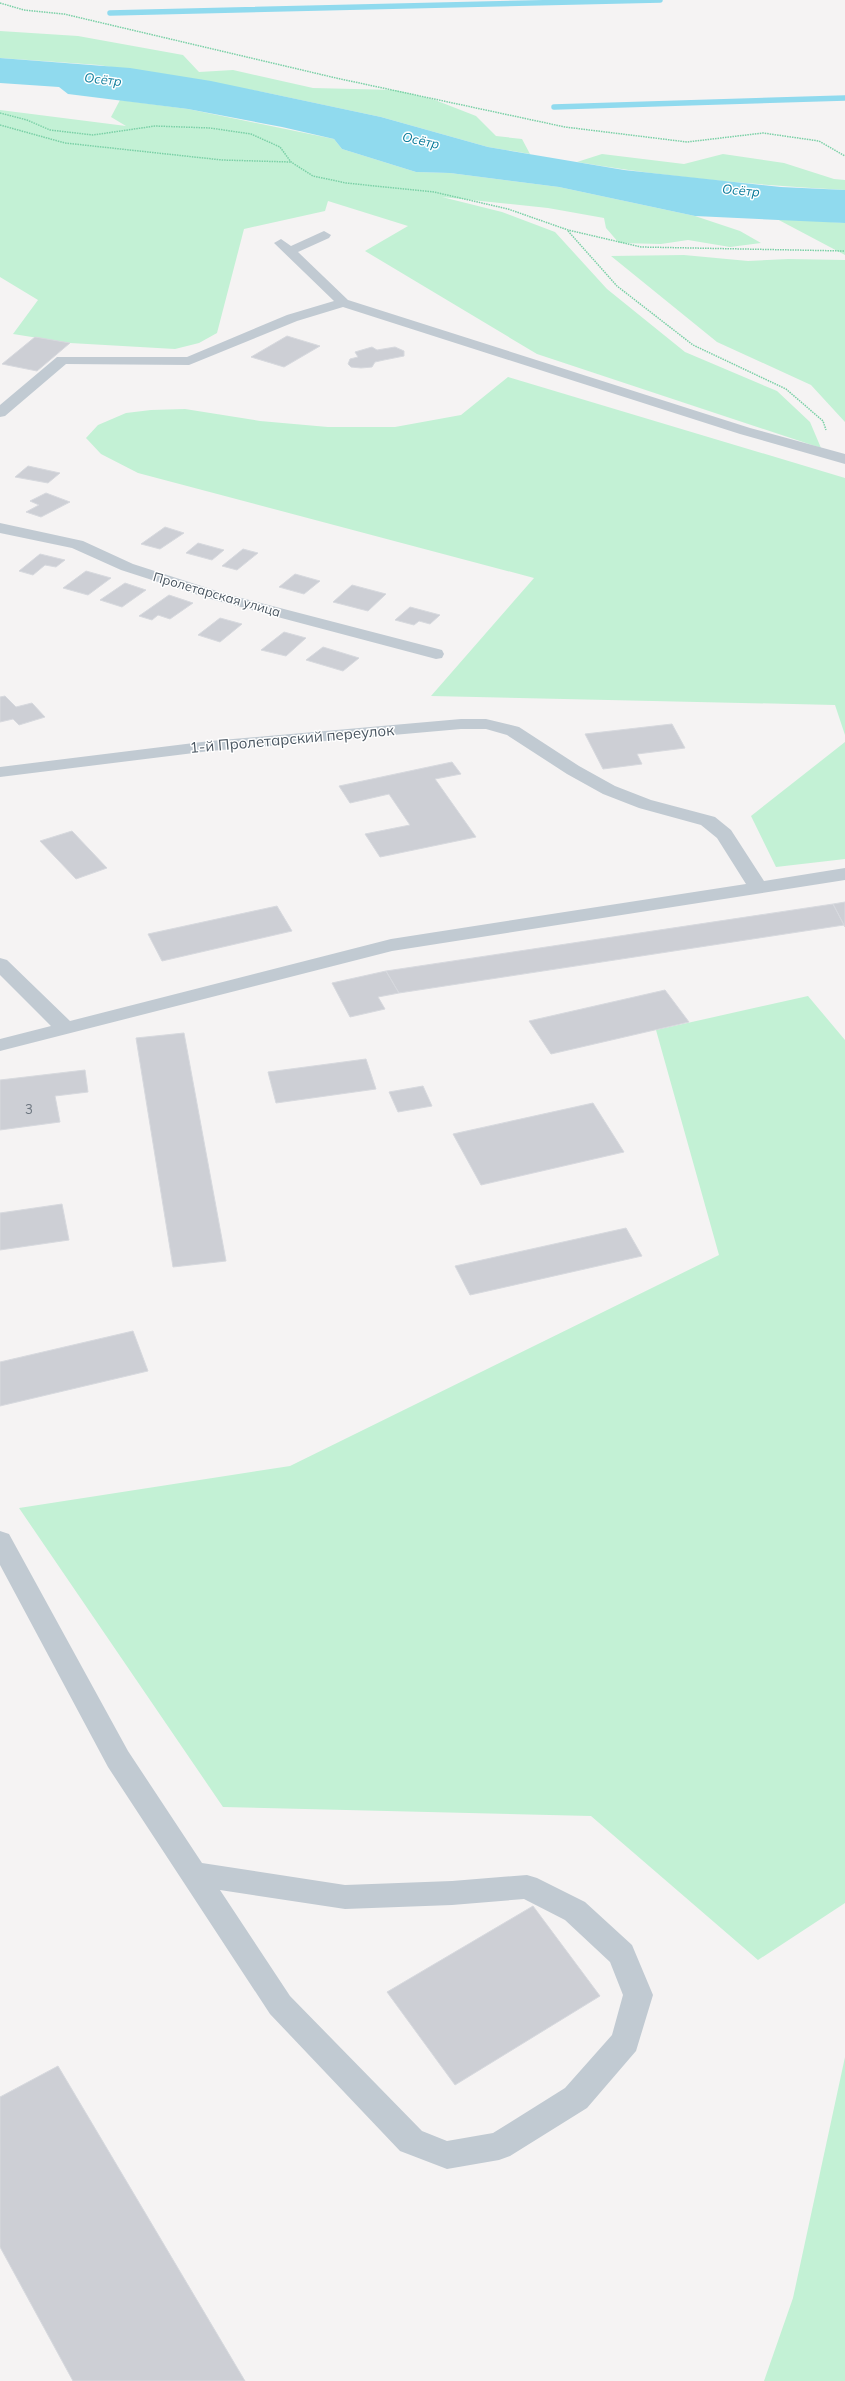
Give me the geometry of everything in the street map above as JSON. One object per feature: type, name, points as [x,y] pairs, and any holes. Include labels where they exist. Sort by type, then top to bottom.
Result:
[{"type":"street","points":[[324,235],[285,248],[343,303],[745,430],[841,458]]},
{"type":"street","points":[[1,411],[62,360],[189,361],[292,318],[343,303]]},
{"type":"street","name":"Пролетарская улица","points":[[0,528],[77,544],[127,567],[220,597],[436,654]]},
{"type":"street","name":"1-й Пролетарский переулок","points":[[0,772],[210,746],[461,724],[486,724],[513,731],[573,770],[610,790],[645,804],[708,821],[724,834],[758,887]]},
{"type":"street","points":[[0,1045],[391,945],[845,874]]},
{"type":"street","points":[[0,964],[66,1029]]},
{"type":"street","points":[[0,1541],[118,1760],[280,2005],[411,2141],[447,2155],[499,2146],[576,2098],[625,2042],[638,1995],[622,1954],[575,1911],[527,1887],[345,1897],[194,1874]]},
{"type":"path","points":[[0,3],[24,10],[64,14],[336,78],[565,127],[687,142],[763,134],[819,141],[840,155],[845,156]]},
{"type":"path","points":[[0,113],[28,120],[50,130],[93,135],[155,126],[210,128],[244,133],[280,147],[291,162],[313,176],[346,183],[434,192],[508,209],[568,230],[641,247],[845,252]]},
{"type":"path","points":[[0,125],[65,142],[222,160],[291,162]]},
{"type":"path","points":[[568,230],[617,286],[693,345],[786,389],[823,421],[841,458]]},
{"type":"green space","points":[[0,31],[78,36],[183,55],[199,72],[233,70],[313,88],[396,90],[435,100],[476,116],[496,136],[522,139],[530,154],[488,147],[381,117],[263,92],[99,65],[0,58]]},
{"type":"green space","points":[[120,100],[188,109],[334,139],[342,149],[416,172],[450,173],[559,187],[695,216],[740,231],[761,243],[730,247],[688,240],[661,244],[619,243],[606,228],[604,218],[548,208],[442,197],[502,212],[555,232],[607,289],[685,352],[777,391],[810,422],[821,448],[537,354],[365,251],[408,226],[328,201],[325,211],[244,229],[217,333],[199,343],[175,349],[70,343],[13,334],[38,300],[0,277],[0,110],[126,126],[111,117]]},
{"type":"green space","points":[[602,154],[684,164],[723,154],[784,163],[834,179],[845,180],[845,190],[711,180],[577,162]]},
{"type":"green space","points":[[775,218],[845,223],[845,255]]},
{"type":"green space","points":[[684,255],[748,261],[788,259],[845,260],[845,422],[811,385],[717,342],[611,256]]},
{"type":"green space","points":[[508,377],[845,478],[845,735],[835,705],[431,696],[534,578],[138,473],[101,454],[86,438],[98,425],[126,413],[151,410],[185,409],[260,421],[328,427],[395,427],[461,415]]},
{"type":"green space","points":[[845,742],[845,859],[776,867],[751,816]]},
{"type":"green space","points":[[808,996],[845,1040],[845,1903],[758,1960],[591,1816],[223,1807],[19,1508],[290,1466],[719,1255],[656,1030]]},
{"type":"green space","points":[[845,2057],[845,2381],[764,2381],[793,2298]]},
{"type":"water","name":"Осётр","points":[[0,58],[130,68],[211,81],[381,117],[488,147],[624,170],[781,187],[845,190],[845,223],[695,216],[559,187],[450,173],[416,172],[342,149],[334,139],[282,127],[188,109],[68,94],[59,87],[0,83]]},
{"type":"building","points":[[287,336],[320,346],[284,367],[251,357]]},
{"type":"building","points":[[35,337],[70,343],[37,371],[2,364]]},
{"type":"building","points":[[372,347],[377,350],[395,347],[404,351],[404,356],[375,362],[372,367],[351,367],[348,364],[350,359],[358,357],[355,352]]},
{"type":"building","points":[[28,466],[60,473],[48,483],[15,477]]},
{"type":"building","points":[[46,493],[70,502],[41,517],[26,512],[39,505],[30,501]]},
{"type":"building","points":[[165,527],[184,533],[160,549],[141,544]]},
{"type":"building","points":[[198,543],[224,550],[212,560],[186,553]]},
{"type":"building","points":[[243,549],[258,553],[237,570],[222,566]]},
{"type":"building","points":[[40,554],[65,560],[56,567],[45,565],[33,575],[19,571]]},
{"type":"building","points":[[86,571],[111,578],[88,595],[63,588]]},
{"type":"building","points":[[295,574],[320,581],[304,594],[279,587]]},
{"type":"building","points":[[125,583],[146,590],[122,607],[100,600]]},
{"type":"building","points":[[352,585],[386,594],[368,611],[333,602]]},
{"type":"building","points":[[169,595],[193,603],[170,619],[158,615],[152,620],[139,616]]},
{"type":"building","points":[[410,607],[440,615],[430,624],[419,621],[414,625],[395,620]]},
{"type":"building","points":[[220,618],[242,624],[220,642],[198,635]]},
{"type":"building","points":[[284,632],[306,638],[286,656],[261,650]]},
{"type":"building","points":[[323,647],[359,658],[343,671],[306,660]]},
{"type":"building","points":[[5,696],[16,707],[32,703],[45,717],[19,725],[13,719],[0,722],[0,697]]},
{"type":"building","points":[[672,724],[685,748],[637,754],[642,764],[603,769],[585,734]]},
{"type":"building","points":[[452,762],[461,774],[435,779],[476,837],[380,857],[365,834],[410,825],[389,794],[350,803],[339,786]]},
{"type":"building","points":[[72,831],[107,868],[76,879],[40,841]]},
{"type":"building","points":[[845,902],[845,927],[833,904]]},
{"type":"building","points":[[833,904],[844,925],[399,993],[386,971]]},
{"type":"building","points":[[277,906],[292,931],[162,961],[148,934]]},
{"type":"building","points":[[386,971],[399,993],[378,997],[385,1009],[350,1017],[332,983]]},
{"type":"building","points":[[665,990],[689,1022],[551,1054],[529,1021]]},
{"type":"building","points":[[184,1033],[226,1261],[173,1267],[136,1038]]},
{"type":"building","points":[[366,1059],[376,1089],[276,1103],[268,1072]]},
{"type":"building","points":[[85,1070],[88,1092],[55,1096],[60,1122],[0,1130],[0,1080]]},
{"type":"building","points":[[423,1086],[432,1106],[398,1112],[389,1092]]},
{"type":"building","points":[[593,1103],[624,1152],[481,1185],[453,1134]]},
{"type":"building","points":[[62,1204],[69,1240],[0,1250],[0,1213]]},
{"type":"building","points":[[626,1228],[642,1256],[470,1295],[455,1266]]},
{"type":"building","points":[[133,1331],[148,1371],[0,1406],[0,1362]]},
{"type":"building","points":[[533,1906],[600,1996],[455,2085],[387,1992]]},
{"type":"building","points":[[58,2066],[245,2381],[73,2381],[0,2247],[0,2097]]},
{"type":"waterway","points":[[110,13],[660,0]]},
{"type":"waterway","points":[[554,107],[845,98]]}]
